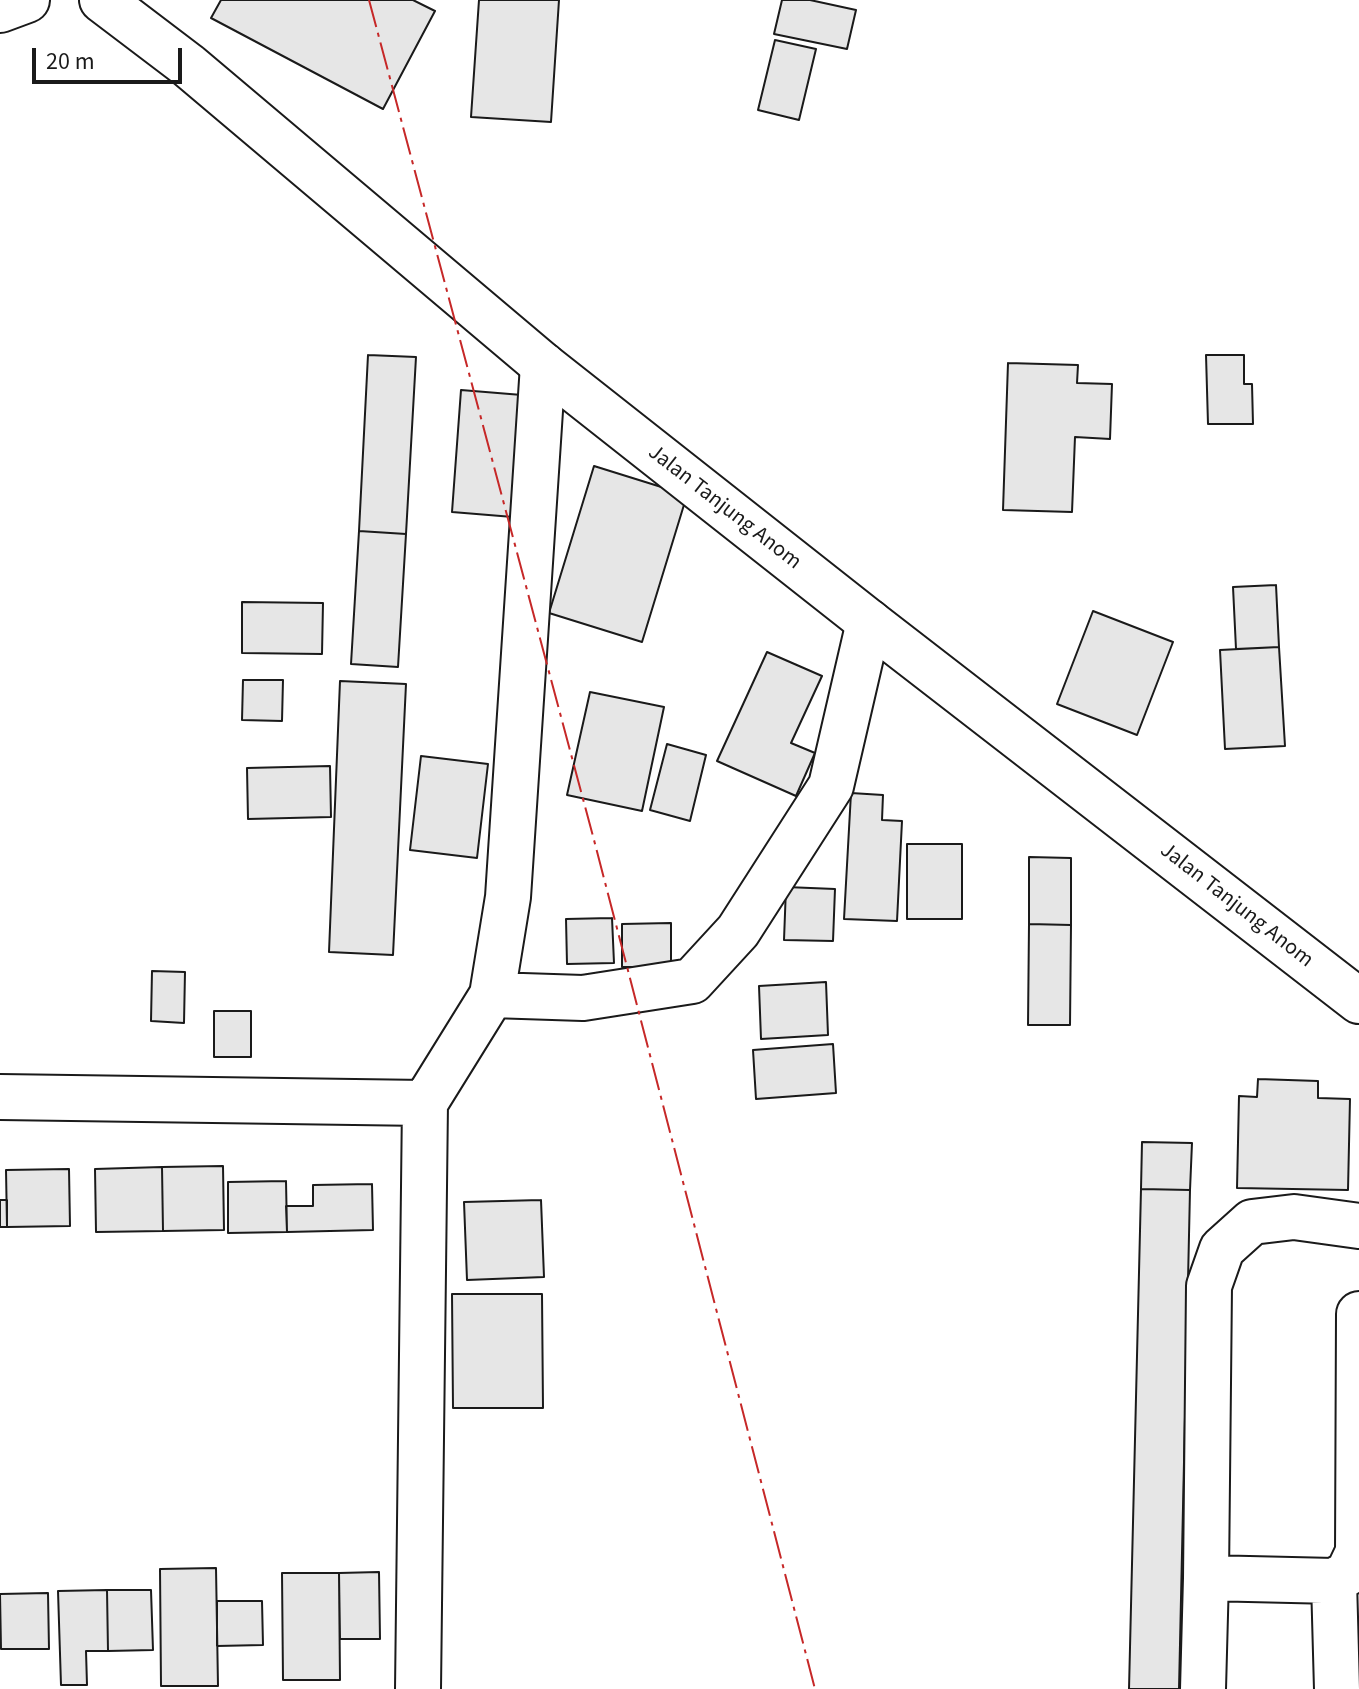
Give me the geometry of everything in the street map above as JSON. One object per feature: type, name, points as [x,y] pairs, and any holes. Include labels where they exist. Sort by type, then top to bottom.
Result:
[{"type":"street","points":[[0,10],[27,0]]},
{"type":"street","name":"Jalan Tanjung Anom","points":[[102,0],[189,66],[543,365],[1359,1001]]},
{"type":"street","points":[[418,1689],[425,1103],[492,995],[508,897],[543,365]]},
{"type":"street","points":[[492,995],[583,998],[692,981],[738,931],[831,786],[869,622]]},
{"type":"street","points":[[0,1097],[425,1103]]},
{"type":"street","points":[[1203,1689],[1209,1286],[1222,1249],[1252,1222],[1294,1217],[1359,1226]]},
{"type":"street","points":[[1206,1578],[1334,1581],[1348,1573],[1358,1552],[1359,1314]]},
{"type":"street","points":[[1334,1581],[1337,1689]]},
{"type":"building","points":[[221,0],[413,0],[435,11],[383,109],[211,18]]},
{"type":"building","points":[[479,0],[559,0],[551,122],[471,117]]},
{"type":"building","points":[[782,0],[810,0],[856,10],[847,49],[774,34]]},
{"type":"building","points":[[775,40],[816,49],[799,120],[758,110]]},
{"type":"building","points":[[368,355],[416,357],[406,534],[359,531]]},
{"type":"building","points":[[1206,355],[1244,355],[1244,384],[1252,384],[1253,424],[1208,424]]},
{"type":"building","points":[[1008,363],[1078,365],[1077,383],[1112,384],[1110,439],[1075,437],[1072,512],[1003,510]]},
{"type":"building","points":[[461,390],[522,395],[513,517],[452,512]]},
{"type":"building","points":[[594,466],[687,495],[642,642],[549,613]]},
{"type":"building","points":[[359,531],[406,534],[398,667],[351,664]]},
{"type":"building","points":[[1276,585],[1279,647],[1236,649],[1233,587]]},
{"type":"building","points":[[242,602],[323,603],[322,654],[242,653]]},
{"type":"building","points":[[1093,611],[1173,642],[1137,735],[1057,704]]},
{"type":"building","points":[[1279,647],[1285,746],[1225,749],[1220,650]]},
{"type":"building","points":[[767,652],[822,676],[791,743],[815,753],[796,796],[717,761]]},
{"type":"building","points":[[243,680],[283,680],[282,721],[242,720]]},
{"type":"building","points":[[340,681],[406,684],[393,955],[329,952]]},
{"type":"building","points":[[590,692],[664,707],[642,811],[567,795]]},
{"type":"building","points":[[667,744],[706,755],[690,821],[650,810]]},
{"type":"building","points":[[421,756],[488,764],[477,858],[410,850]]},
{"type":"building","points":[[330,766],[331,817],[248,819],[247,768]]},
{"type":"building","points":[[851,793],[883,795],[882,820],[902,821],[897,921],[844,919]]},
{"type":"building","points":[[907,844],[962,844],[962,919],[907,919]]},
{"type":"building","points":[[1029,857],[1071,858],[1071,925],[1029,924]]},
{"type":"building","points":[[786,887],[835,889],[833,941],[784,940]]},
{"type":"building","points":[[612,918],[614,963],[567,964],[566,919]]},
{"type":"building","points":[[671,923],[671,967],[622,967],[622,924]]},
{"type":"building","points":[[1029,924],[1071,925],[1070,1025],[1028,1025]]},
{"type":"building","points":[[152,971],[185,972],[184,1023],[151,1021]]},
{"type":"building","points":[[826,982],[828,1035],[761,1039],[759,986]]},
{"type":"building","points":[[214,1011],[251,1011],[251,1057],[214,1057]]},
{"type":"building","points":[[833,1044],[836,1093],[756,1099],[753,1050]]},
{"type":"building","points":[[1258,1079],[1318,1081],[1318,1098],[1350,1099],[1348,1190],[1237,1188],[1239,1096],[1257,1097]]},
{"type":"building","points":[[1142,1142],[1192,1143],[1190,1190],[1141,1189]]},
{"type":"building","points":[[223,1166],[224,1230],[163,1231],[162,1167]]},
{"type":"building","points":[[162,1167],[163,1231],[96,1232],[95,1169]]},
{"type":"building","points":[[69,1169],[70,1226],[7,1227],[6,1170]]},
{"type":"building","points":[[286,1181],[287,1232],[228,1233],[228,1182]]},
{"type":"building","points":[[372,1184],[373,1230],[287,1232],[286,1206],[313,1206],[313,1185]]},
{"type":"building","points":[[1141,1189],[1190,1190],[1179,1689],[1129,1689]]},
{"type":"building","points":[[0,1200],[7,1200],[7,1227],[0,1227]]},
{"type":"building","points":[[541,1200],[544,1277],[467,1280],[464,1202]]},
{"type":"building","points":[[452,1294],[542,1294],[543,1408],[453,1408]]},
{"type":"building","points":[[216,1568],[218,1686],[161,1686],[160,1569]]},
{"type":"building","points":[[379,1572],[380,1639],[340,1639],[339,1573]]},
{"type":"building","points":[[282,1573],[339,1573],[340,1680],[283,1680]]},
{"type":"building","points":[[107,1590],[108,1651],[86,1651],[87,1685],[61,1685],[58,1591]]},
{"type":"building","points":[[107,1590],[151,1590],[153,1650],[108,1651]]},
{"type":"building","points":[[48,1593],[49,1649],[1,1649],[0,1594]]},
{"type":"building","points":[[217,1601],[262,1601],[263,1645],[217,1646]]},
{"type":"power","points":[[369,0],[594,840],[815,1689]]}]
